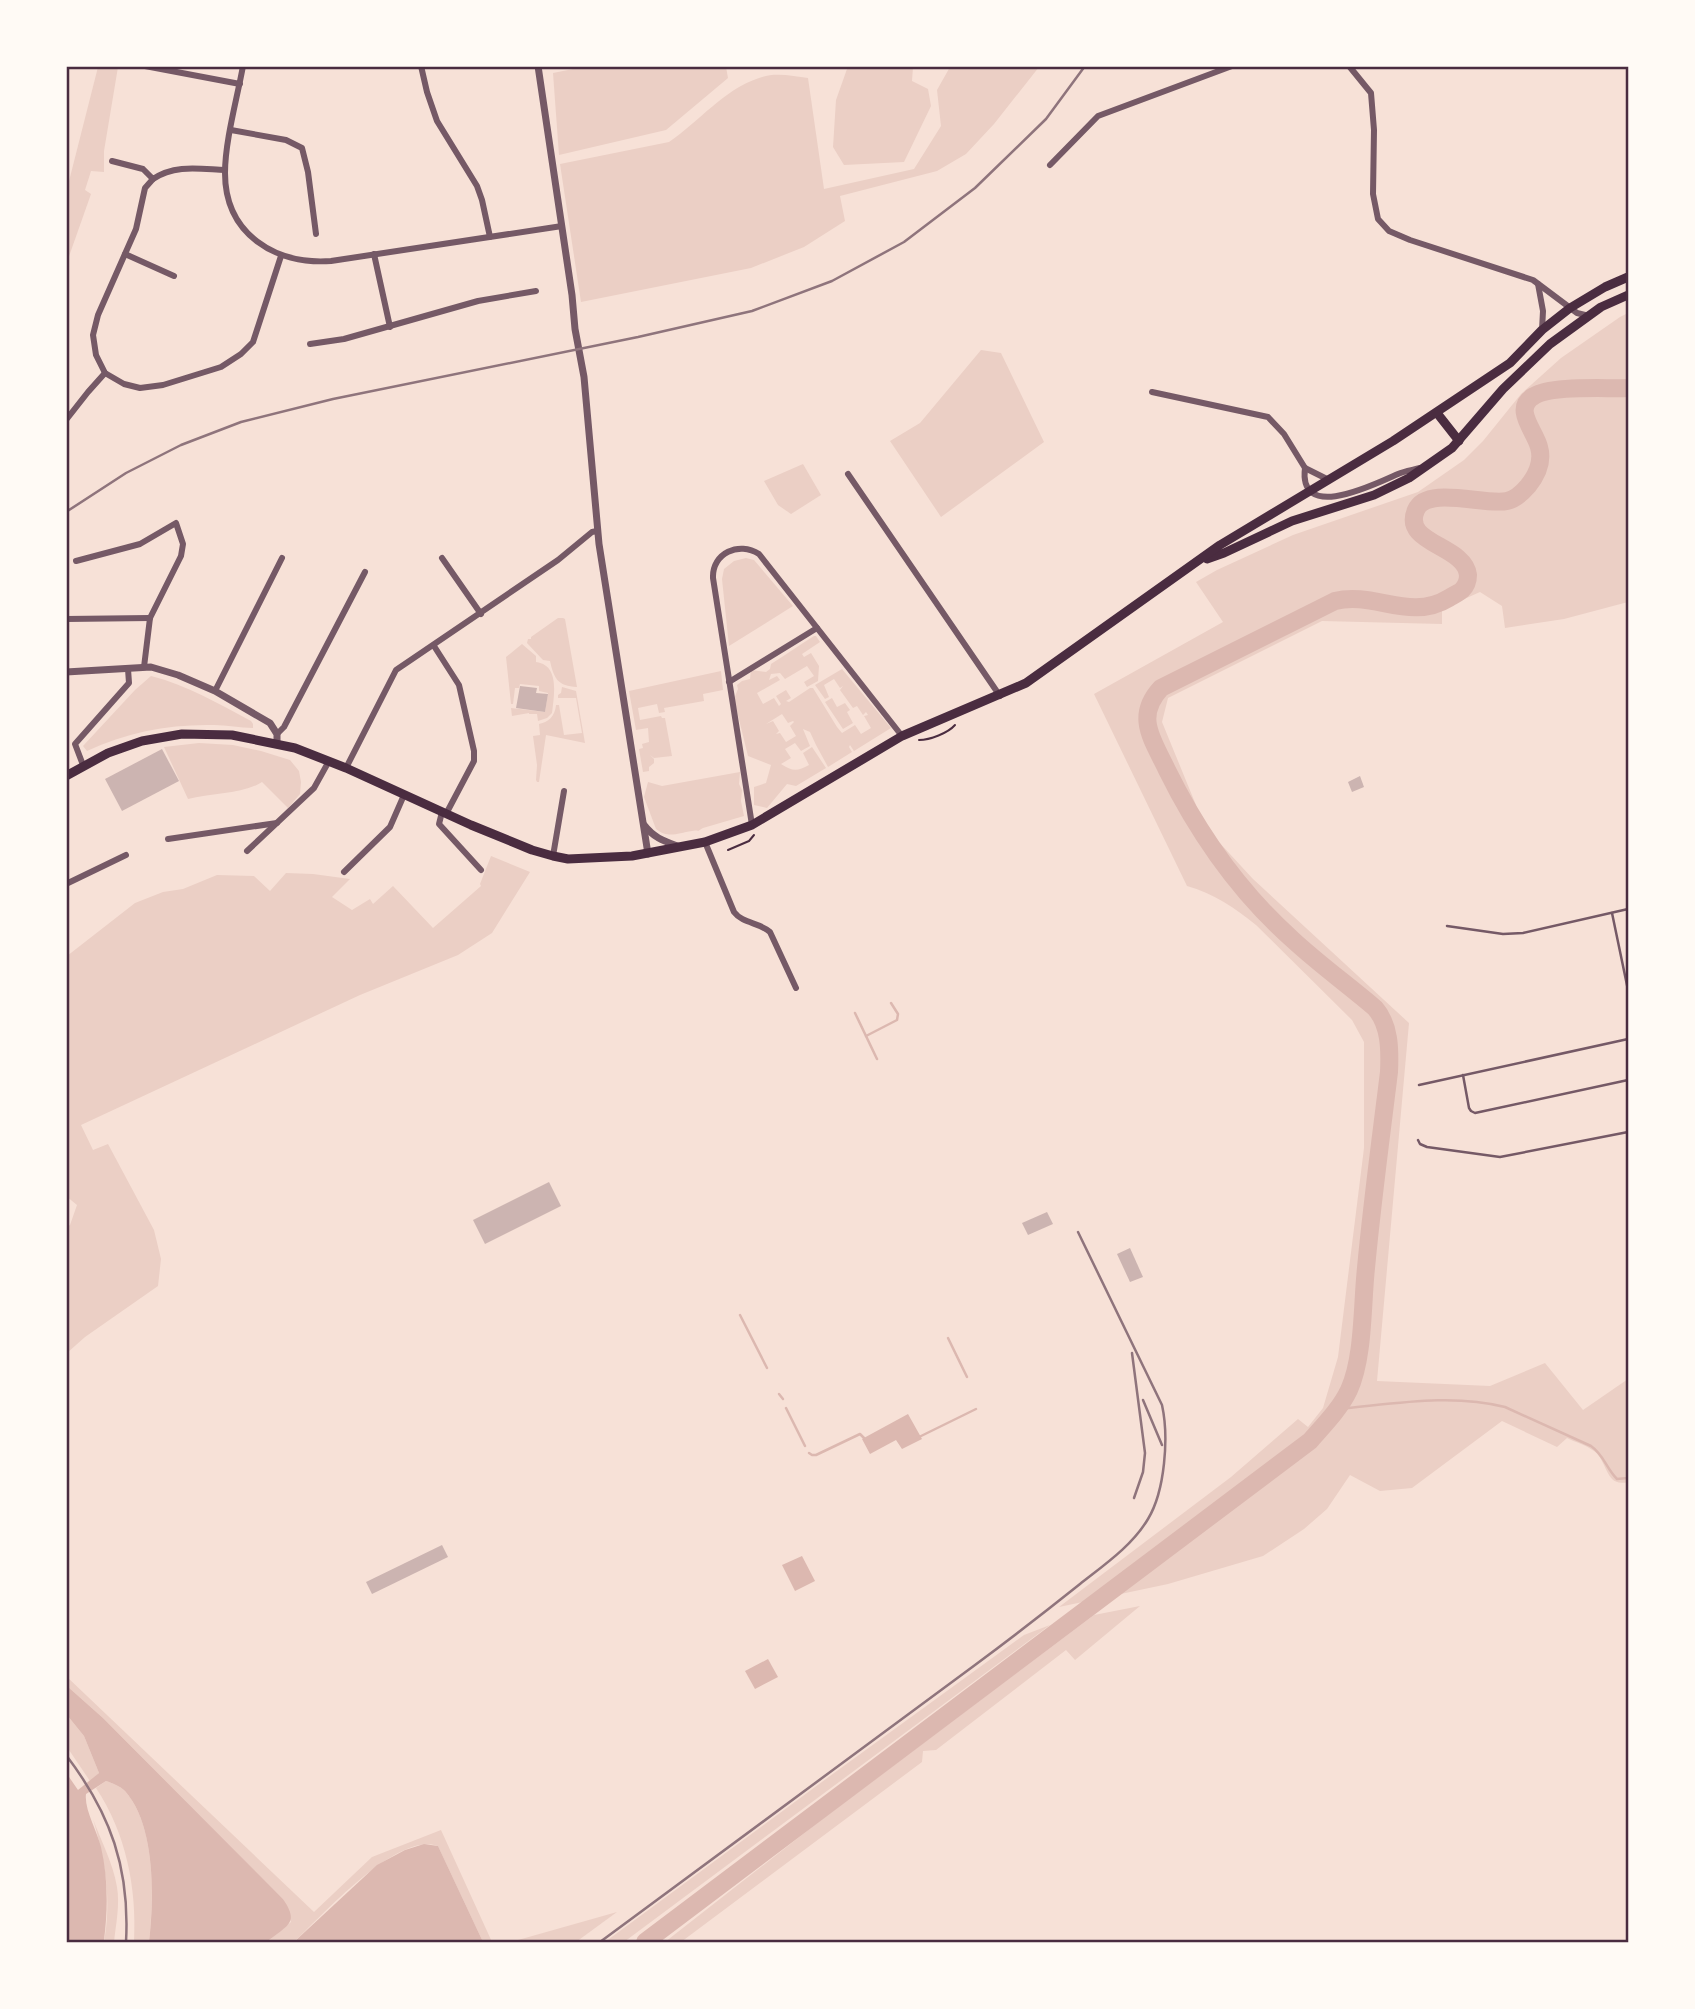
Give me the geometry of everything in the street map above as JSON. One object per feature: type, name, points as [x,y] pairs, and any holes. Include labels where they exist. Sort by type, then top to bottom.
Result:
[{"type":"main road","points":[[66,776],[83,765],[126,746],[161,737],[182,734],[277,738],[521,846],[568,859],[648,854],[684,848],[753,830],[902,736],[1000,696],[1040,675],[1220,545],[1437,413],[1510,363],[1542,330],[1570,308],[1605,287],[1629,277]]},
{"type":"main road","points":[[1199,562],[1224,554],[1292,521],[1394,487],[1428,466],[1459,441],[1493,399],[1527,364],[1565,332],[1608,304],[1629,295]]},
{"type":"main road","points":[[1437,413],[1459,441]]},
{"type":"street","points":[[145,66],[240,84]]},
{"type":"street","points":[[243,66],[225,170],[226,187],[239,222],[256,241],[281,256],[320,262],[562,226]]},
{"type":"street","points":[[421,66],[438,121],[477,186],[490,237]]},
{"type":"street","points":[[538,66],[582,363],[597,531],[648,854]]},
{"type":"street","points":[[1050,165],[1098,116],[1231,66]]},
{"type":"street","points":[[1349,66],[1371,93],[1374,130],[1373,194],[1378,219],[1389,231],[1533,280],[1577,313],[1589,316]]},
{"type":"street","points":[[231,130],[286,140],[302,148],[316,234]]},
{"type":"street","points":[[111,160],[144,169],[153,179]]},
{"type":"street","points":[[225,170],[183,168],[164,171],[145,188],[136,229],[98,315],[93,335],[96,355],[105,373],[124,384],[140,388],[163,385],[221,367],[254,342],[281,256]]},
{"type":"street","points":[[125,254],[174,276]]},
{"type":"street","points":[[374,254],[390,327]]},
{"type":"street","points":[[1538,284],[1543,311],[1542,330]]},
{"type":"street","points":[[310,344],[344,339],[478,301],[536,291]]},
{"type":"street","points":[[66,420],[105,373]]},
{"type":"street","points":[[1152,392],[1268,417],[1284,435],[1305,468],[1329,480]]},
{"type":"street","points":[[1305,468],[1303,478],[1311,491],[1324,498],[1363,490],[1401,473],[1428,466]]},
{"type":"street","points":[[848,474],[1000,696]]},
{"type":"street","points":[[76,561],[140,544],[176,523],[183,544],[181,556],[150,618],[144,667]]},
{"type":"street","points":[[346,768],[396,670],[481,614],[597,531]]},
{"type":"street","points":[[753,830],[713,571],[714,565],[723,555],[738,549],[759,554],[902,736]]},
{"type":"street","points":[[215,691],[282,558]]},
{"type":"street","points":[[442,558],[481,614]]},
{"type":"street","points":[[277,738],[365,572]]},
{"type":"street","points":[[66,619],[150,618]]},
{"type":"street","points":[[729,682],[817,628]]},
{"type":"street","points":[[434,646],[459,685],[474,751],[474,761],[439,824],[481,870]]},
{"type":"street","points":[[66,672],[144,667],[178,675],[215,691],[262,718],[274,728],[277,738]]},
{"type":"street","points":[[66,752],[129,683],[128,669]]},
{"type":"street","points":[[75,744],[83,765]]},
{"type":"street","points":[[247,851],[314,788],[329,761]]},
{"type":"street","points":[[553,856],[564,791]]},
{"type":"street","points":[[344,872],[390,827],[404,795]]},
{"type":"street","points":[[168,839],[277,823]]},
{"type":"street","points":[[643,824],[660,840],[684,848]]},
{"type":"street","points":[[705,842],[734,912],[744,921],[763,926],[770,932],[796,988]]},
{"type":"street","points":[[67,882],[126,855]]},
{"type":"lane","points":[[1447,926],[1503,934],[1523,933],[1629,909]]},
{"type":"lane","points":[[1612,914],[1629,990]]},
{"type":"lane","points":[[1419,1084],[1629,1039]]},
{"type":"lane","points":[[1463,1075],[1469,1108],[1475,1113],[1629,1080]]},
{"type":"lane","points":[[1418,1140],[1427,1147],[1500,1157],[1629,1132]]},
{"type":"path","points":[[917,740],[925,740],[951,729],[956,724]]},
{"type":"path","points":[[728,850],[750,841],[753,830]]},
{"type":"shaded area","points":[[588,66],[726,67],[728,78],[666,130],[559,155],[553,73]]},
{"type":"shaded area","points":[[98,67],[118,67],[104,151],[104,172],[91,171],[85,190],[91,194],[67,262],[67,189]]},
{"type":"shaded area","points":[[841,67],[913,67],[912,81],[928,89],[931,106],[904,162],[844,165],[833,147],[836,100],[847,69]]},
{"type":"shaded area","points":[[950,67],[1039,67],[994,124],[966,154],[937,171],[840,196],[845,221],[804,247],[751,268],[581,302],[560,164],[669,142],[734,90],[759,78],[777,75],[808,78],[824,189],[914,169],[941,126],[937,90]]},
{"type":"shaded area","points":[[1628,313],[1628,602],[1564,619],[1505,628],[1502,606],[1480,592],[1442,609],[1442,624],[1322,621],[1168,698],[1162,722],[1205,827],[1253,879],[1409,1023],[1377,1381],[1490,1386],[1545,1363],[1583,1410],[1628,1379],[1628,1482],[1615,1481],[1599,1455],[1584,1445],[1567,1438],[1557,1447],[1502,1421],[1412,1488],[1380,1491],[1350,1475],[1327,1509],[1304,1529],[1263,1556],[1168,1584],[1059,1607],[1231,1477],[1298,1419],[1308,1427],[1323,1408],[1338,1357],[1364,1148],[1364,1042],[1352,1020],[1256,925],[1223,902],[1187,886],[1094,694],[1223,622],[1196,582],[1293,535],[1418,492],[1464,460],[1521,394],[1561,358]]},
{"type":"shaded area","points":[[981,350],[1001,353],[1044,442],[941,517],[890,441],[920,423]]},
{"type":"shaded area","points":[[803,464],[821,495],[791,514],[778,505],[764,481]]},
{"type":"shaded area","points":[[746,558],[754,560],[793,606],[729,646],[722,579],[724,569],[734,561]]},
{"type":"shaded area","points":[[558,618],[565,619],[577,687],[561,683],[553,673],[550,661],[543,660],[527,643],[528,639]]},
{"type":"shaded area","points":[[814,636],[820,642],[802,654],[804,657],[811,653],[819,666],[818,681],[807,687],[804,682],[814,676],[807,666],[785,679],[780,673],[771,674],[769,680],[777,676],[780,680],[757,693],[763,704],[774,698],[779,706],[781,704],[776,696],[786,690],[791,698],[786,701],[789,702],[813,688],[842,733],[855,725],[861,734],[871,728],[864,716],[868,715],[866,712],[863,715],[857,706],[853,708],[840,690],[843,686],[840,688],[834,679],[824,685],[829,697],[825,699],[815,685],[842,669],[891,728],[854,751],[850,745],[852,752],[828,767],[810,732],[803,729],[810,746],[801,751],[795,743],[785,749],[791,758],[781,764],[795,770],[809,765],[803,753],[812,747],[826,768],[796,786],[787,784],[767,808],[754,805],[754,787],[766,783],[771,765],[748,756],[734,699],[737,685],[750,679],[751,670],[766,672],[771,664]],"holes":[[[782,714],[788,723],[794,722],[790,726],[796,736],[786,742],[780,733],[776,734],[779,731],[773,721],[766,724]]]},
{"type":"shaded area","points":[[522,644],[536,656],[536,662],[549,669],[554,682],[552,713],[538,721],[537,714],[512,716],[511,708],[545,712],[548,693],[539,691],[539,686],[520,684],[519,688],[515,688],[511,704],[506,657]]},
{"type":"shaded area","points":[[721,671],[723,690],[703,694],[704,701],[664,708],[665,712],[659,713],[657,704],[638,708],[640,720],[661,716],[665,718],[672,756],[654,758],[650,755],[654,763],[649,767],[649,771],[643,772],[639,749],[643,748],[642,744],[649,742],[648,728],[636,730],[629,691]]},
{"type":"shaded area","points":[[151,676],[177,684],[215,702],[251,721],[253,728],[214,725],[165,728],[133,734],[87,751],[83,746]]},
{"type":"shaded area","points":[[562,687],[576,691],[585,743],[546,735],[537,782],[533,736],[540,735],[539,724],[551,718],[556,705],[559,705],[564,735],[582,733],[576,698],[558,698]]},
{"type":"shaded area","points":[[832,698],[837,707],[845,703],[850,710],[847,712],[853,723],[843,729],[825,702]]},
{"type":"shaded area","points":[[199,743],[233,745],[290,760],[299,771],[300,794],[288,808],[262,782],[237,791],[188,799],[164,747]]},
{"type":"shaded area","points":[[740,772],[744,816],[698,831],[669,835],[656,829],[644,797],[648,782],[662,786]]},
{"type":"shaded area","points":[[491,856],[530,872],[492,933],[458,955],[360,995],[81,1125],[93,1150],[108,1144],[154,1230],[161,1259],[158,1286],[85,1337],[67,1353],[66,1227],[70,1225],[77,1205],[66,1196],[67,956],[135,903],[163,892],[183,889],[217,875],[254,876],[270,891],[286,873],[350,879],[332,897],[352,910],[370,899],[373,904],[393,886],[433,928],[481,886]]},
{"type":"shaded area","points":[[908,1414],[922,1439],[902,1449],[896,1440],[870,1454],[862,1439]]},
{"type":"shaded area","points":[[802,1556],[815,1581],[795,1591],[782,1565]]},
{"type":"shaded area","points":[[1140,1606],[1075,1660],[1066,1650],[936,1750],[923,1751],[922,1762],[681,1942],[665,1942],[821,1820],[1094,1615]]},
{"type":"shaded area","points":[[1050,1625],[624,1942],[605,1942],[1024,1635]]},
{"type":"shaded area","points":[[768,1659],[778,1677],[755,1689],[745,1671]]},
{"type":"shaded area","points":[[66,1676],[314,1912],[372,1857],[441,1830],[492,1942],[483,1942],[438,1846],[421,1845],[402,1851],[361,1879],[294,1942],[267,1942],[291,1922],[283,1899],[103,1718],[67,1686]]},
{"type":"shaded area","points":[[67,1686],[103,1718],[283,1899],[291,1919],[285,1928],[267,1942],[149,1942],[152,1885],[143,1823],[125,1791],[106,1781],[86,1794],[105,1870],[107,1905],[104,1942],[67,1942],[67,1774],[78,1790],[99,1773],[84,1736],[67,1715]]},
{"type":"shaded area","points":[[67,1715],[84,1736],[99,1773],[90,1781],[67,1747]]},
{"type":"shaded area","points":[[106,1781],[125,1791],[143,1823],[152,1885],[149,1942],[134,1942],[134,1901],[127,1862],[115,1823],[96,1788]]},
{"type":"shaded area","points":[[93,1819],[117,1887],[118,1908],[114,1942],[104,1942],[106,1880]]},
{"type":"shaded area","points":[[424,1844],[438,1846],[483,1942],[294,1942],[377,1865],[405,1850]]},
{"type":"shaded area","points":[[617,1912],[576,1942],[511,1942]]},
{"type":"building","points":[[520,686],[537,688],[536,693],[548,694],[545,712],[516,708]]},
{"type":"building","points":[[162,749],[179,781],[122,811],[105,779]]},
{"type":"building","points":[[1360,776],[1364,787],[1352,792],[1348,782]]},
{"type":"building","points":[[549,1182],[561,1206],[485,1244],[473,1220]]},
{"type":"building","points":[[1047,1212],[1053,1224],[1028,1235],[1022,1223]]},
{"type":"building","points":[[1130,1248],[1143,1277],[1130,1282],[1117,1254]]},
{"type":"building","points":[[442,1545],[448,1557],[372,1594],[366,1582]]},
{"type":"waterway","points":[[645,1942],[1310,1441],[1341,1404],[1354,1377],[1360,1346],[1368,1244],[1389,1072],[1389,1047],[1384,1022],[1375,1008],[1313,958],[1273,921],[1221,861],[1192,817],[1156,749],[1147,719],[1149,709],[1161,688],[1335,601],[1364,600],[1420,607],[1435,605],[1459,592],[1468,579],[1464,565],[1417,530],[1414,521],[1416,510],[1422,503],[1432,499],[1444,497],[1497,502],[1507,501],[1523,491],[1531,482],[1540,463],[1539,447],[1525,413],[1528,401],[1534,396],[1553,390],[1628,388]]},
{"type":"waterway","points":[[866,1036],[897,1020],[898,1014],[891,1003]]},
{"type":"waterway","points":[[855,1013],[877,1059]]},
{"type":"waterway","points":[[740,1315],[767,1368]]},
{"type":"waterway","points":[[948,1338],[967,1377]]},
{"type":"waterway","points":[[779,1394],[783,1399]]},
{"type":"waterway","points":[[1338,1409],[1443,1400],[1505,1407],[1591,1446],[1617,1479],[1628,1478]]},
{"type":"waterway","points":[[786,1408],[805,1446]]},
{"type":"waterway","points":[[917,1438],[976,1409]]},
{"type":"waterway","points":[[809,1453],[816,1455],[860,1434],[864,1438]]},
{"type":"railway","points":[[66,512],[126,473],[181,445],[241,422],[333,399],[752,311],[832,281],[904,242],[975,188],[1046,119],[1085,66]]},
{"type":"railway","points":[[600,1942],[1014,1635],[1108,1562],[1126,1546],[1148,1519],[1158,1494],[1164,1464],[1162,1405],[1078,1232]]},
{"type":"railway","points":[[1132,1353],[1145,1453],[1143,1472],[1134,1498]]},
{"type":"railway","points":[[1143,1400],[1162,1445]]},
{"type":"railway","points":[[66,1755],[95,1799],[114,1843],[125,1890],[126,1942]]}]
